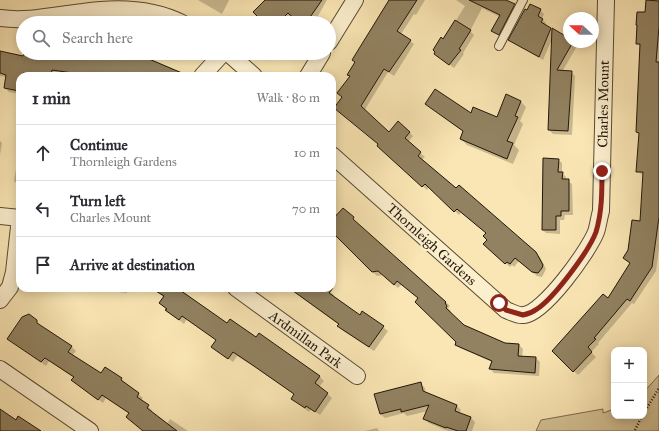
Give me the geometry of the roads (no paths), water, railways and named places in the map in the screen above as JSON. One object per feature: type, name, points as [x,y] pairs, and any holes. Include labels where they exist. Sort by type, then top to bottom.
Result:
[{"type":"street","points":[[336,31],[355,0]]},
{"type":"street","name":"Charles Mount","points":[[538,309],[552,295],[584,254],[595,233],[601,211],[606,0]]},
{"type":"street","points":[[56,16],[84,11],[145,5],[168,16]]},
{"type":"street","points":[[0,18],[16,20]]},
{"type":"street","points":[[206,72],[217,60]]},
{"type":"street","points":[[236,60],[249,72]]},
{"type":"street","points":[[310,72],[318,60]]},
{"type":"street","name":"Thornleigh Gardens","points":[[336,158],[506,310],[523,315],[538,309]]},
{"type":"street","points":[[0,216],[16,218]]},
{"type":"street","points":[[0,300],[10,287],[14,272],[16,254]]},
{"type":"street","name":"Ardmillan Park","points":[[242,292],[357,376]]},
{"type":"street","points":[[0,369],[90,431]]},
{"type":"lane","points":[[499,46],[523,0]]}]
